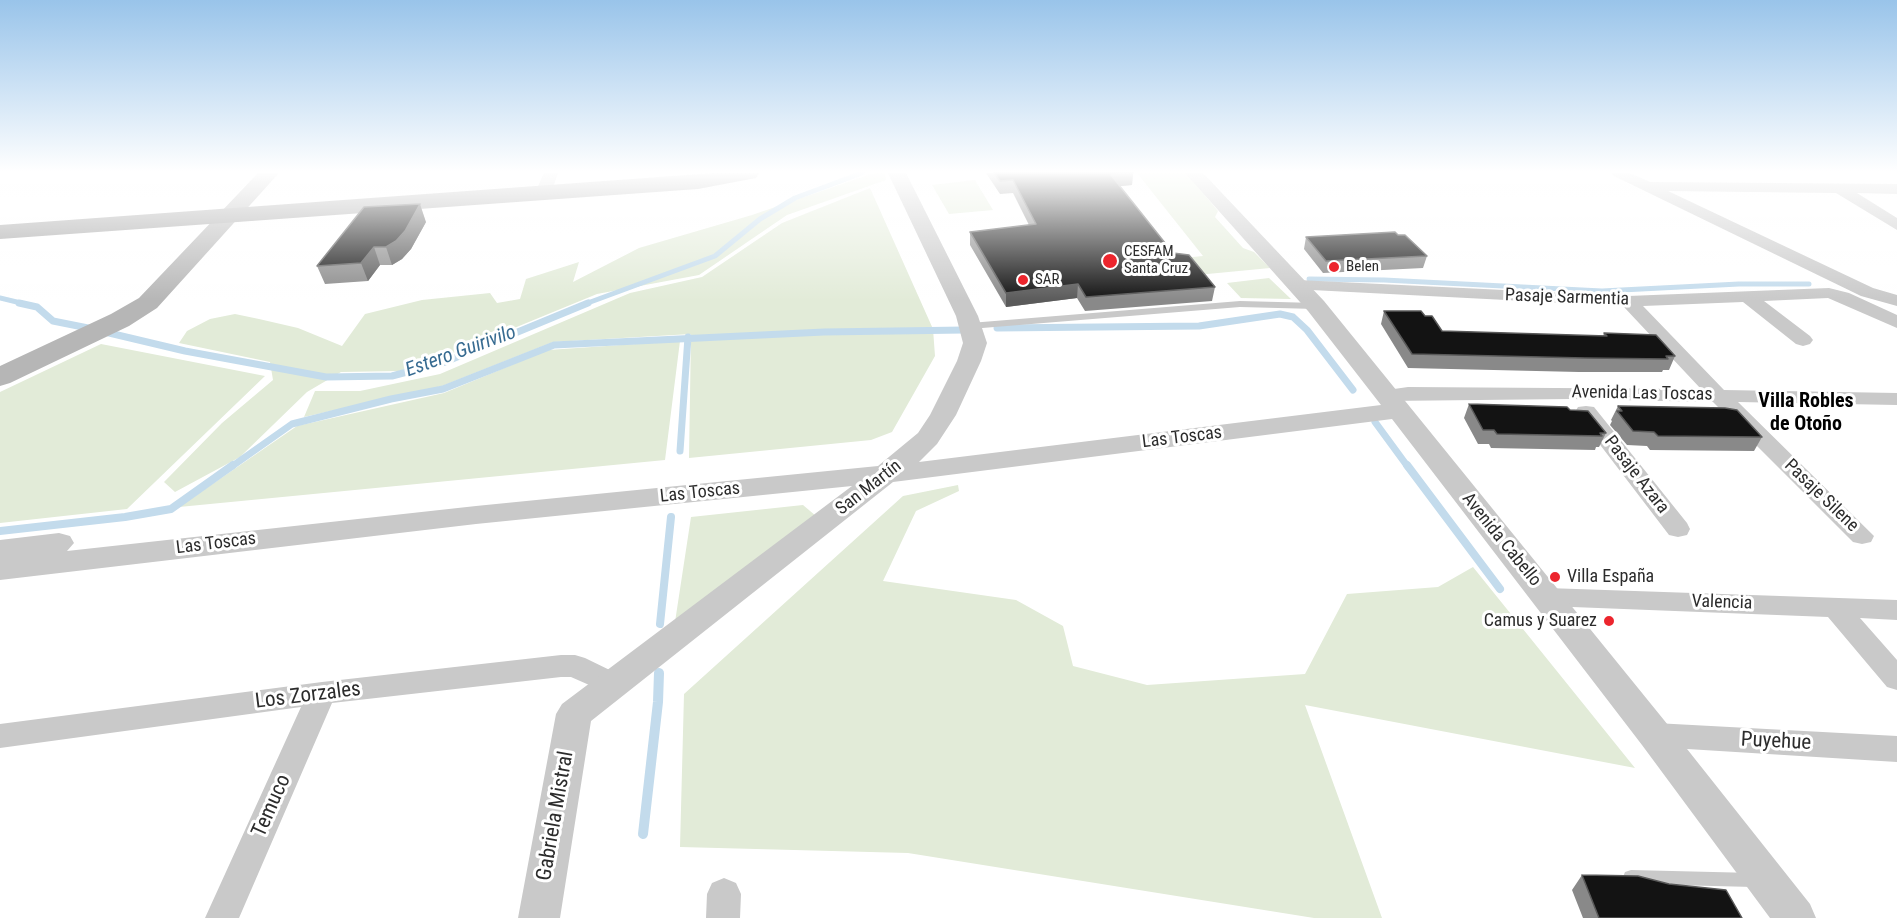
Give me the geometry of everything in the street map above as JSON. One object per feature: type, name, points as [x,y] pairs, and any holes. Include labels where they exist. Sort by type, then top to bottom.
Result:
[{"type":"main road","points":[[0,232],[238,216]]},
{"type":"main road","points":[[0,377],[120,320],[154,297],[227,217]]},
{"type":"street","name":"San Martín","points":[[574,714],[889,474],[928,438],[943,416],[975,344],[970,326],[917,216]]},
{"type":"street","name":"Avenida Cabello","points":[[1234,216],[1307,295],[1547,597],[1796,918]]},
{"type":"street","points":[[1704,216],[1869,301],[1897,322]]},
{"type":"street","points":[[1883,216],[1897,225]]},
{"type":"street","points":[[1869,301],[1897,289]]},
{"type":"street","name":"Pasaje Sarmentia","points":[[1307,295],[1628,301],[1836,294],[1869,301]]},
{"type":"street","points":[[1749,298],[1803,340]]},
{"type":"street","name":"Pasaje Silene","points":[[1628,301],[1718,395],[1862,536]]},
{"type":"street","points":[[1869,301],[1897,301]]},
{"type":"street","name":"Avenida Las Toscas","points":[[1393,403],[1408,393],[1571,393],[1897,399]]},
{"type":"street","name":"Pasaje Azara","points":[[1571,393],[1678,529]]},
{"type":"street","points":[[1875,399],[1897,417]]},
{"type":"street","name":"Las Toscas","points":[[0,550],[1393,403]]},
{"type":"street","name":"Las Toscas","points":[[0,569],[476,515],[889,474],[1393,403]]},
{"type":"street","name":"Valencia","points":[[1547,597],[1897,610]]},
{"type":"street","points":[[1835,608],[1897,679]]},
{"type":"street","name":"Los Zorzales","points":[[0,736],[322,693],[561,666],[575,666],[612,684]]},
{"type":"street","name":"Temuco","points":[[222,918],[322,693]]},
{"type":"street","name":"Gabriela Mistral","points":[[539,918],[574,714]]},
{"type":"street","name":"Puyehue","points":[[1655,735],[1897,749]]},
{"type":"lane","points":[[970,326],[1240,304],[1307,295]]},
{"type":"lane","points":[[1615,877],[1766,880]]},
{"type":"green space","points":[[749,216],[786,216],[699,275],[597,294],[446,356],[399,371],[341,372],[307,392],[240,457],[175,492],[164,482],[222,423],[273,380],[270,362],[179,343],[187,331],[210,319],[235,314],[298,328],[342,346],[365,314],[422,300],[490,293],[497,303],[520,299],[526,279],[579,262],[573,282],[639,248]]},
{"type":"green space","points":[[800,216],[882,216],[933,329],[935,356],[892,432],[871,440],[689,458],[691,334],[553,342],[442,386],[304,417],[315,391],[360,391],[440,374],[630,293],[702,277],[782,223]]},
{"type":"green space","points":[[1171,216],[1216,216],[1243,248],[1254,252],[1270,268],[1197,275],[1183,258],[1203,256]]},
{"type":"green space","points":[[1269,278],[1291,299],[1241,298],[1227,283]]},
{"type":"green space","points":[[680,341],[665,460],[179,507],[297,426],[444,393],[548,350]]},
{"type":"green space","points":[[101,344],[265,376],[127,509],[0,523],[0,392]]},
{"type":"green space","points":[[958,485],[959,491],[916,511],[883,581],[1016,600],[1063,626],[1073,666],[1147,685],[1305,674],[1347,594],[1438,587],[1473,567],[1635,768],[1305,705],[1382,918],[1314,918],[908,853],[680,847],[684,694],[903,496]]},
{"type":"green space","points":[[803,505],[816,516],[675,622],[691,517]]},
{"type":"building","points":[[357,216],[413,216],[396,241],[386,247],[374,247],[361,263],[317,266]]},
{"type":"building","points":[[1032,216],[1143,216],[1173,253],[1189,255],[1215,287],[1086,297],[1078,284],[1006,293],[970,232],[1036,224]]},
{"type":"building","points":[[1395,232],[1398,235],[1405,235],[1427,256],[1326,261],[1306,237]]},
{"type":"building","points":[[1384,311],[1421,311],[1425,316],[1432,316],[1442,331],[1607,336],[1604,333],[1656,335],[1675,356],[1666,356],[1668,359],[1412,354]]},
{"type":"building","points":[[1469,404],[1567,407],[1570,410],[1588,411],[1606,433],[1600,433],[1602,436],[1497,434],[1494,430],[1483,430]]},
{"type":"building","points":[[1618,406],[1737,410],[1762,437],[1658,436],[1654,432],[1633,431],[1617,411],[1622,411]]},
{"type":"building","points":[[1582,875],[1638,876],[1669,884],[1726,890],[1742,918],[1599,918]]},
{"type":"waterway","name":"Estero Guirivilo","points":[[585,304],[715,256],[765,216]]},
{"type":"waterway","points":[[1309,279],[1384,280],[1602,291],[1739,284],[1809,284]]},
{"type":"waterway","name":"Estero Guirivilo","points":[[0,298],[25,304]]},
{"type":"waterway","name":"Estero Guirivilo","points":[[19,303],[37,307],[53,321],[93,329]]},
{"type":"waterway","name":"Estero Guirivilo","points":[[105,332],[185,351],[326,377],[392,376],[445,362],[588,303]]},
{"type":"waterway","points":[[997,328],[1199,326],[1280,314],[1293,317],[1307,330],[1353,390]]},
{"type":"waterway","points":[[688,339],[824,332],[964,330]]},
{"type":"waterway","points":[[231,467],[292,424],[391,399],[443,389],[554,345],[688,339]]},
{"type":"waterway","points":[[680,451],[688,339]]},
{"type":"waterway","points":[[1375,422],[1408,467]]},
{"type":"waterway","points":[[0,531],[125,517],[171,509],[233,465]]},
{"type":"waterway","points":[[1407,465],[1500,589]]},
{"type":"waterway","points":[[660,624],[671,517]]},
{"type":"waterway","points":[[643,834],[658,702],[659,673]]},
{"type":"place","name":"CESFAM Santa Cruz","points":[[1110,261]]},
{"type":"place","name":"Belen","points":[[1334,267]]},
{"type":"place","name":"SAR","points":[[1023,280]]},
{"type":"place","name":"Villa España","points":[[1555,577]]},
{"type":"place","name":"Camus y Suarez","points":[[1609,621]]},
{"type":"district","name":"Villa Robles de Otoño","points":[[1806,414]]}]
